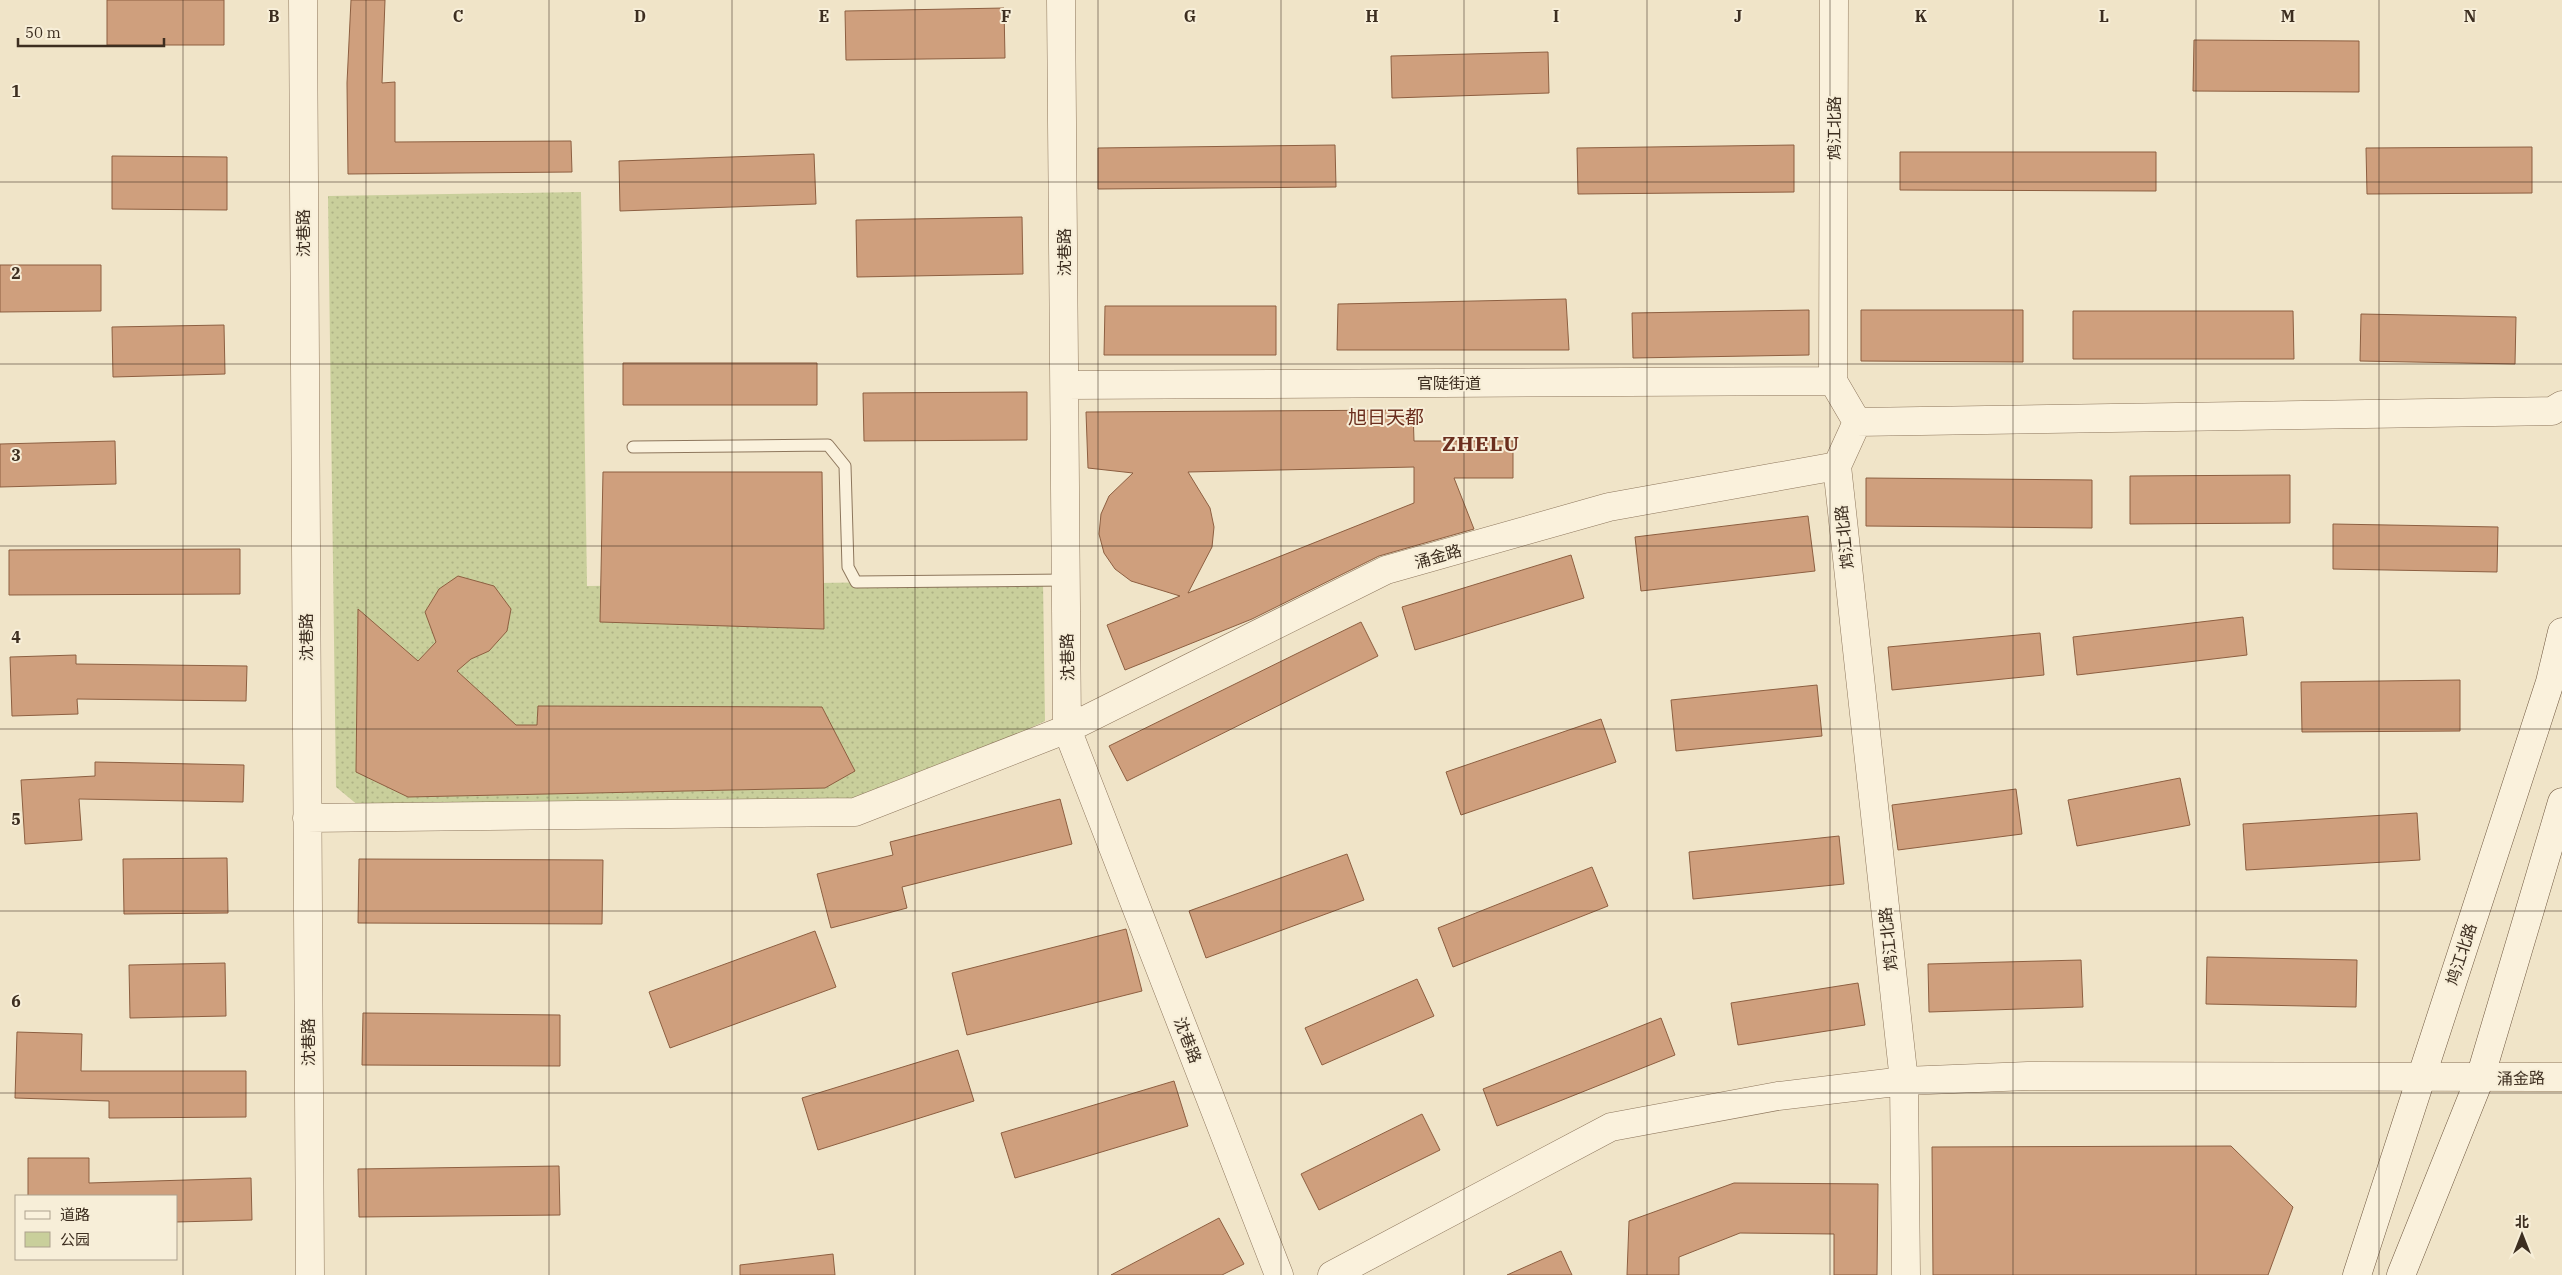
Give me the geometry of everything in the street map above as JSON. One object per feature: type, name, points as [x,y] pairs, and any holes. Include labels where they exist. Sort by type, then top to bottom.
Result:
[{"type":"street","name":"沈巷路","points":[[303,0],[310,1275]]},
{"type":"street","name":"沈巷路","points":[[1062,0],[1067,729],[1279,1275]]},
{"type":"street","name":"鸩江北路","points":[[1833,381],[1834,0]]},
{"type":"street","name":"官陡街道","points":[[1065,384],[1833,381]]},
{"type":"street","points":[[1833,381],[1857,422]]},
{"type":"street","points":[[1857,422],[2558,412]]},
{"type":"street","points":[[1837,466],[1857,422]]},
{"type":"street","name":"涌金路","points":[[307,818],[855,812],[1067,729],[1386,570],[1609,507],[1837,466]]},
{"type":"street","name":"鸩江北路","points":[[1837,466],[1904,1081],[1906,1275]]},
{"type":"street","name":"鸠江北路","points":[[2357,1275],[2550,682],[2562,632]]},
{"type":"street","points":[[2401,1275],[2480,1078],[2562,802]]},
{"type":"street","name":"涌金路","points":[[1332,1275],[1611,1127],[1778,1096],[1904,1081],[2028,1076],[2562,1077]]},
{"type":"lane","points":[[634,447],[828,445],[845,466],[848,568],[856,582],[1066,580]]},
{"type":"green space","points":[[581,192],[587,586],[1043,580],[1045,721],[855,812],[359,806],[336,787],[328,196]]},
{"type":"building","points":[[107,0],[224,0],[224,45],[107,45]]},
{"type":"building","points":[[351,0],[385,0],[382,83],[395,82],[395,142],[571,141],[572,172],[348,174],[347,83]]},
{"type":"building","points":[[1004,8],[1005,58],[846,60],[845,11]]},
{"type":"building","points":[[2194,40],[2359,41],[2359,92],[2193,91]]},
{"type":"building","points":[[1548,52],[1549,93],[1392,98],[1391,56]]},
{"type":"building","points":[[1335,145],[1336,187],[1098,189],[1098,148]]},
{"type":"building","points":[[1794,145],[1794,192],[1578,194],[1577,148]]},
{"type":"building","points":[[2532,147],[2532,193],[2367,194],[2366,148]]},
{"type":"building","points":[[1900,152],[2156,152],[2156,191],[1900,190]]},
{"type":"building","points":[[814,154],[816,204],[620,211],[619,161]]},
{"type":"building","points":[[112,156],[227,157],[227,210],[112,209]]},
{"type":"building","points":[[1022,217],[1023,274],[857,277],[856,220]]},
{"type":"building","points":[[0,265],[101,265],[101,311],[0,312]]},
{"type":"building","points":[[1566,299],[1569,350],[1337,350],[1338,304]]},
{"type":"building","points":[[1105,306],[1276,306],[1276,355],[1104,355]]},
{"type":"building","points":[[1809,310],[1809,355],[1633,358],[1632,313]]},
{"type":"building","points":[[1861,310],[2023,310],[2023,362],[1861,361]]},
{"type":"building","points":[[2073,311],[2293,311],[2294,359],[2073,359]]},
{"type":"building","points":[[2361,314],[2516,317],[2515,364],[2360,361]]},
{"type":"building","points":[[224,325],[225,374],[113,377],[112,327]]},
{"type":"building","points":[[623,363],[817,363],[817,405],[623,405]]},
{"type":"building","points":[[1027,392],[1027,440],[864,441],[863,393]]},
{"type":"building","points":[[1413,410],[1414,441],[1513,441],[1513,478],[1454,478],[1474,529],[1379,556],[1252,619],[1125,670],[1107,625],[1180,596],[1131,581],[1115,569],[1104,553],[1099,534],[1101,514],[1109,496],[1133,473],[1088,468],[1086,412]],"holes":[[[1414,467],[1414,503],[1188,593],[1212,547],[1214,527],[1210,508],[1188,472]]]},
{"type":"building","points":[[115,441],[116,484],[0,487],[0,444]]},
{"type":"building","points":[[603,472],[822,472],[824,629],[600,622]]},
{"type":"building","points":[[2290,475],[2290,523],[2130,524],[2130,476]]},
{"type":"building","points":[[1866,478],[2092,480],[2092,528],[1866,526]]},
{"type":"building","points":[[1808,516],[1815,571],[1641,591],[1635,537]]},
{"type":"building","points":[[2333,524],[2498,527],[2497,572],[2333,569]]},
{"type":"building","points":[[240,549],[240,594],[9,595],[9,550]]},
{"type":"building","points":[[1571,555],[1584,598],[1415,650],[1402,607]]},
{"type":"building","points":[[458,576],[494,586],[511,609],[507,631],[489,651],[471,659],[457,671],[516,725],[537,725],[538,706],[822,707],[855,771],[825,788],[408,797],[356,772],[358,609],[418,661],[436,642],[425,612],[439,589]]},
{"type":"building","points":[[2243,617],[2247,655],[2077,675],[2073,637]]},
{"type":"building","points":[[1361,622],[1378,656],[1127,781],[1109,746]]},
{"type":"building","points":[[2040,633],[2044,675],[1892,690],[1888,647]]},
{"type":"building","points":[[76,655],[76,664],[247,666],[246,701],[77,699],[78,714],[12,716],[10,657]]},
{"type":"building","points":[[2460,680],[2460,731],[2302,732],[2301,682]]},
{"type":"building","points":[[1817,685],[1822,736],[1676,751],[1671,700]]},
{"type":"building","points":[[1601,719],[1616,762],[1461,815],[1446,772]]},
{"type":"building","points":[[95,762],[244,765],[243,802],[79,799],[82,840],[25,844],[21,780],[95,776]]},
{"type":"building","points":[[2180,778],[2190,825],[2077,846],[2068,800]]},
{"type":"building","points":[[2016,789],[2022,834],[1898,850],[1892,805]]},
{"type":"building","points":[[1060,799],[1072,844],[902,887],[907,908],[831,928],[817,874],[893,855],[890,842]]},
{"type":"building","points":[[2417,813],[2420,860],[2246,870],[2243,824]]},
{"type":"building","points":[[1839,836],[1844,884],[1693,899],[1689,852]]},
{"type":"building","points":[[1347,854],[1364,900],[1206,958],[1189,911]]},
{"type":"building","points":[[227,858],[228,913],[124,914],[123,859]]},
{"type":"building","points":[[359,859],[603,860],[602,924],[358,923]]},
{"type":"building","points":[[1592,867],[1608,906],[1453,967],[1438,928]]},
{"type":"building","points":[[1126,929],[1142,991],[967,1035],[952,973]]},
{"type":"building","points":[[815,931],[836,987],[670,1048],[649,992]]},
{"type":"building","points":[[2207,957],[2357,960],[2356,1007],[2206,1004]]},
{"type":"building","points":[[2081,960],[2083,1007],[1929,1012],[1928,964]]},
{"type":"building","points":[[225,963],[226,1016],[130,1018],[129,965]]},
{"type":"building","points":[[1417,979],[1434,1016],[1322,1065],[1305,1028]]},
{"type":"building","points":[[1858,983],[1865,1025],[1738,1045],[1731,1003]]},
{"type":"building","points":[[363,1013],[560,1015],[560,1066],[362,1065]]},
{"type":"building","points":[[1661,1018],[1675,1055],[1497,1126],[1483,1089]]},
{"type":"building","points":[[17,1032],[82,1034],[81,1071],[246,1071],[246,1117],[109,1118],[109,1101],[15,1098]]},
{"type":"building","points":[[958,1050],[974,1101],[818,1150],[802,1098]]},
{"type":"building","points":[[1174,1081],[1188,1126],[1015,1178],[1001,1133]]},
{"type":"building","points":[[1422,1114],[1440,1150],[1319,1210],[1301,1174]]},
{"type":"building","points":[[2231,1146],[2293,1207],[2268,1275],[1933,1275],[1932,1147]]},
{"type":"building","points":[[28,1158],[89,1158],[89,1183],[251,1178],[252,1220],[178,1222],[178,1195],[28,1195]]},
{"type":"building","points":[[559,1166],[560,1215],[359,1217],[358,1169]]},
{"type":"building","points":[[1734,1183],[1878,1184],[1877,1275],[1834,1275],[1834,1234],[1740,1233],[1679,1257],[1679,1275],[1627,1275],[1629,1221]]},
{"type":"building","points":[[1219,1218],[1244,1264],[1222,1275],[1111,1275]]},
{"type":"building","points":[[1561,1251],[1572,1275],[1507,1275]]},
{"type":"building","points":[[833,1254],[835,1275],[740,1275],[740,1265]]},
{"type":"district","name":"旭日天都","points":[[1386,417]]},
{"type":"district","name":"ZHELU","points":[[1481,444]]}]
